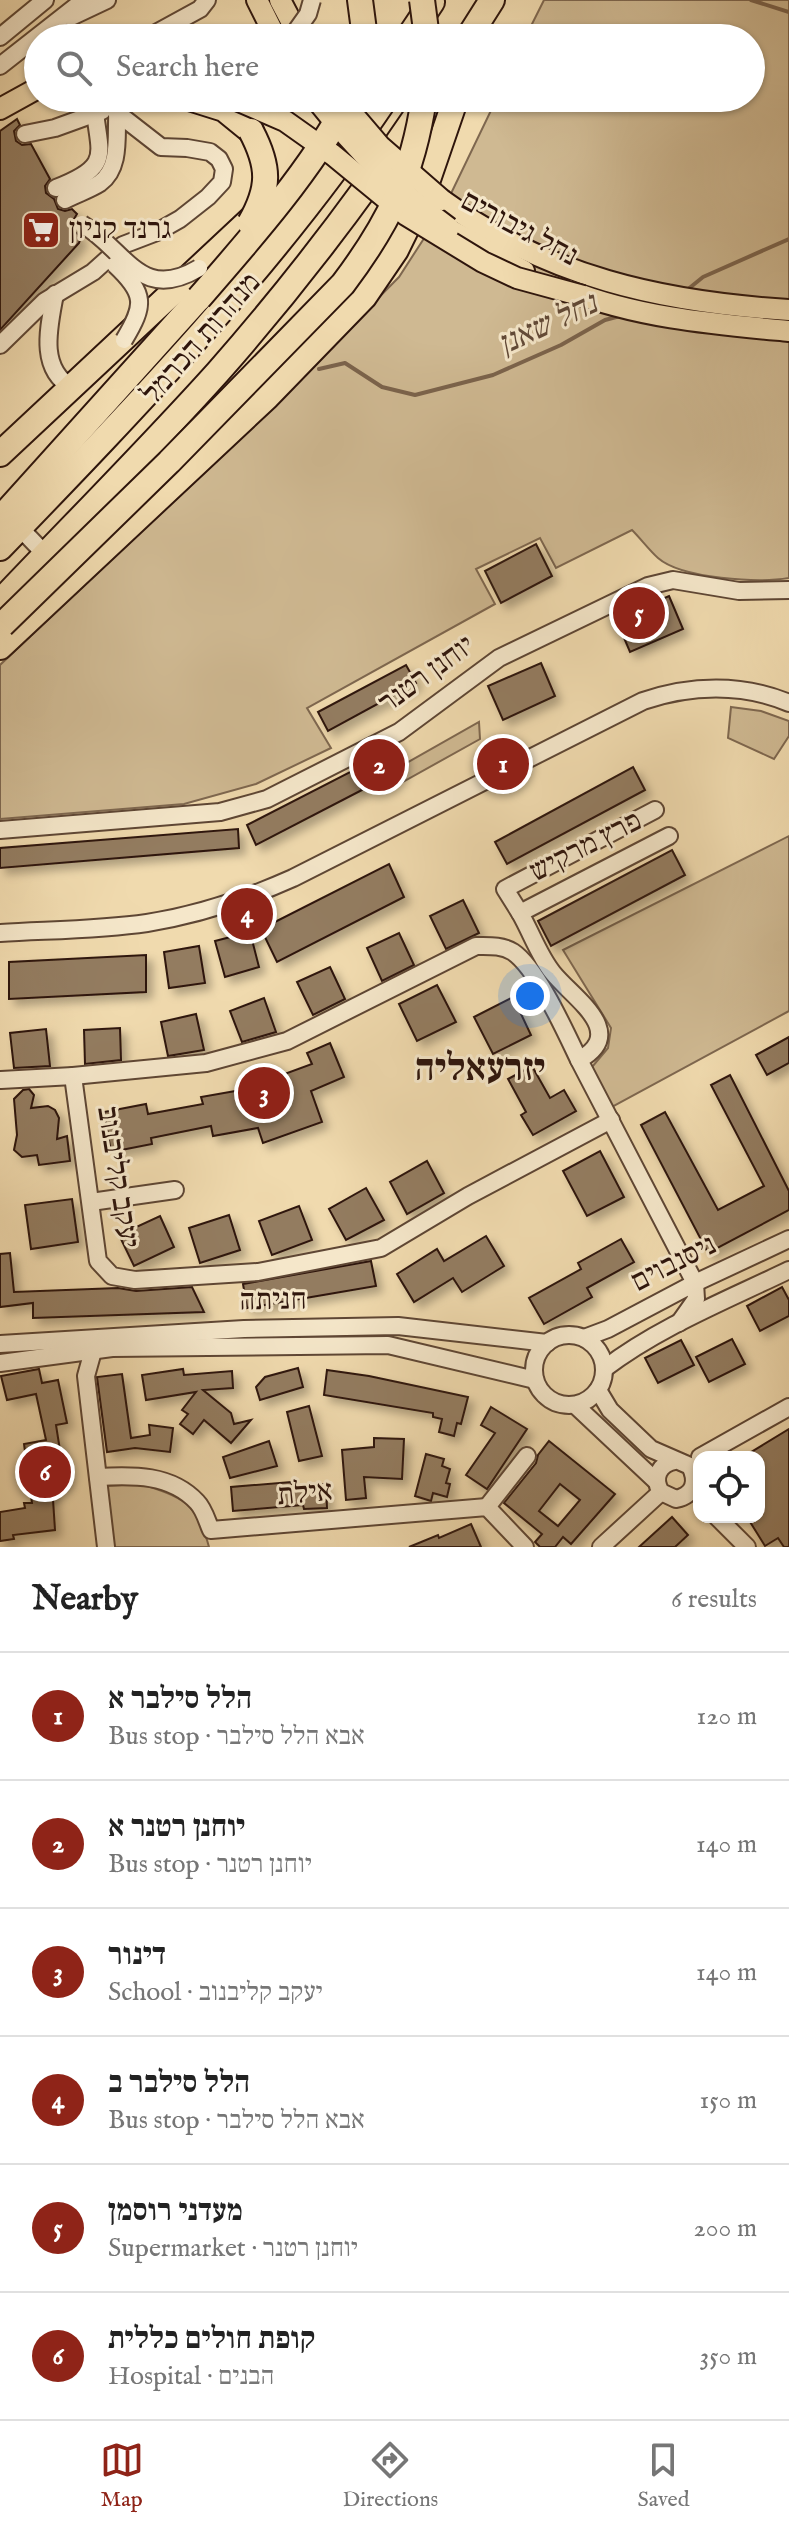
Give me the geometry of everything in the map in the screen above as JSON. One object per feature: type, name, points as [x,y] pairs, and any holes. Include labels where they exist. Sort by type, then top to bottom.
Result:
[{"type":"highway","points":[[360,0],[363,24]]},
{"type":"highway","points":[[422,0],[425,24]]},
{"type":"highway","points":[[417,24],[433,0]]},
{"type":"highway","points":[[435,24],[450,0]]},
{"type":"highway","points":[[477,24],[492,0]]},
{"type":"highway","points":[[491,24],[504,0]]},
{"type":"highway","points":[[199,298],[261,203],[266,176],[263,158],[251,131],[228,112]]},
{"type":"highway","points":[[9,520],[268,218],[343,112]]},
{"type":"highway","points":[[0,454],[277,195],[351,112]]},
{"type":"highway","name":"מנהרות הכרמל","points":[[0,548],[9,520],[135,409],[234,298],[376,112]]},
{"type":"highway","name":"מנהרות הכרמל","points":[[1,625],[45,554],[161,434],[258,326],[325,241],[416,112]]},
{"type":"highway","points":[[1,625],[169,462],[343,284],[367,253],[404,183],[423,112]]},
{"type":"highway","points":[[1,625],[267,397],[364,297],[396,250],[422,197],[451,112]]},
{"type":"main road","points":[[257,0],[269,24]]},
{"type":"main road","points":[[280,0],[293,24]]},
{"type":"main road","points":[[0,109],[24,96]]},
{"type":"main road","points":[[264,112],[285,121],[333,155],[406,215],[483,262],[517,278],[583,296]]},
{"type":"main road","name":"נחל גיבורים","points":[[327,112],[366,160],[411,201],[454,232],[527,273],[583,296],[659,316],[789,331]]},
{"type":"main road","name":"נחל גיבורים","points":[[351,112],[380,146],[413,177],[461,214],[491,233],[552,263],[587,276],[684,300],[789,310]]},
{"type":"street","points":[[0,37],[45,0]]},
{"type":"street","points":[[52,24],[84,0]]},
{"type":"street","points":[[53,24],[107,0]]},
{"type":"street","points":[[173,24],[200,9],[207,0]]},
{"type":"street","points":[[301,24],[312,0]]},
{"type":"street","points":[[0,66],[24,47]]},
{"type":"street","points":[[25,134],[79,112]]},
{"type":"street","points":[[95,112],[101,144],[99,160],[93,170],[60,194],[99,183],[113,167],[117,112]]},
{"type":"street","points":[[0,345],[55,294],[93,272],[123,245],[180,219],[217,189],[225,175],[219,159],[210,152],[161,147],[127,112]]},
{"type":"street","points":[[124,340],[140,306],[135,286],[81,230],[96,232],[135,269],[152,279],[177,279],[199,268]]},
{"type":"street","points":[[55,294],[49,358],[58,378],[72,388]]},
{"type":"street","points":[[9,520],[45,554]]},
{"type":"street","name":"יוחנן רטנר","points":[[4,824],[142,819],[243,808],[267,799],[399,732],[499,658],[648,586],[673,580],[739,591],[789,590]]},
{"type":"street","points":[[0,933],[146,923],[209,910],[245,898],[293,878],[643,701],[667,693],[718,688],[773,696],[789,703]]},
{"type":"street","points":[[520,913],[505,889],[655,810]]},
{"type":"street","name":"פרץ מרקיש","points":[[579,1060],[595,1046],[600,1036],[598,1025],[591,1013],[551,971],[520,913],[669,836]]},
{"type":"street","name":"יעקב קליבנוב","points":[[579,1060],[529,968],[513,952],[497,946],[476,946],[287,1041],[192,1065],[73,1076],[98,1261],[112,1276],[135,1280],[258,1272],[381,1248],[468,1196],[611,1120]]},
{"type":"street","points":[[579,1060],[695,1283],[696,1299],[679,1323]]},
{"type":"street","points":[[1,1080],[73,1076]]},
{"type":"street","points":[[91,1202],[175,1190]]},
{"type":"street","name":"ניסנבוים","points":[[584,1338],[789,1239]]},
{"type":"street","name":"ניסנבוים","points":[[604,1369],[626,1352],[679,1323],[789,1270]]},
{"type":"street","name":"חניתה","points":[[0,1344],[244,1329],[398,1326],[547,1343]]},
{"type":"street","points":[[565,1335],[584,1338],[598,1351],[604,1369],[598,1390],[584,1402],[575,1405],[549,1399],[535,1380],[536,1360],[547,1343],[565,1335]]},
{"type":"street","name":"חניתה","points":[[0,1363],[126,1348],[388,1345],[535,1380]]},
{"type":"street","points":[[93,1351],[86,1376],[106,1547]]},
{"type":"street","points":[[598,1390],[610,1410],[651,1449],[691,1460]]},
{"type":"street","points":[[575,1405],[659,1487],[676,1499],[693,1497]]},
{"type":"street","points":[[659,1487],[657,1476],[663,1465],[691,1460],[789,1407]]},
{"type":"street","points":[[525,1547],[487,1507],[527,1456]]},
{"type":"street","name":"אילת","points":[[98,1477],[138,1475],[177,1486],[199,1504],[211,1530],[487,1507]]},
{"type":"street","points":[[601,1547],[659,1487]]},
{"type":"street","points":[[723,1523],[747,1547]]},
{"type":"shaded area","points":[[544,0],[789,0],[789,578],[721,578],[684,571],[658,558],[632,530],[556,568],[540,538],[476,569],[495,604],[307,708],[331,748],[256,784],[184,804],[0,819],[0,665],[237,441],[399,277],[445,206],[490,112],[765,112],[765,24],[532,24]]},
{"type":"shaded area","points":[[731,707],[761,711],[789,721],[789,736],[774,759],[728,738]]},
{"type":"shaded area","points":[[479,722],[480,739],[383,793],[380,778]]},
{"type":"shaded area","points":[[789,836],[789,1011],[612,1107],[592,1067],[608,1048],[611,1028],[563,950]]},
{"type":"shaded area","points":[[141,1484],[186,1504],[199,1520],[209,1547],[112,1547],[105,1486]]},
{"type":"building","name":"גרנד קניון","points":[[17,119],[20,125],[14,131],[16,141],[22,145],[31,144],[50,179],[45,186],[46,193],[54,199],[58,209],[72,209],[77,214],[71,224],[81,237],[79,243],[0,330],[0,131]]},
{"type":"building","points":[[536,544],[552,576],[501,603],[485,571]]},
{"type":"building","points":[[669,596],[683,629],[630,652],[616,619]]},
{"type":"building","points":[[541,663],[555,696],[503,720],[488,686]]},
{"type":"building","points":[[406,665],[416,683],[328,731],[318,712]]},
{"type":"building","points":[[633,767],[645,790],[507,864],[495,842]]},
{"type":"building","points":[[352,771],[362,790],[256,845],[247,825]]},
{"type":"building","points":[[238,829],[239,848],[0,868],[0,848]]},
{"type":"building","points":[[672,850],[685,875],[551,946],[538,921]]},
{"type":"building","points":[[389,864],[404,897],[277,962],[261,929]]},
{"type":"building","points":[[463,900],[479,933],[446,949],[430,916]]},
{"type":"building","points":[[250,932],[259,967],[225,977],[215,941]]},
{"type":"building","points":[[399,933],[414,965],[382,981],[367,948]]},
{"type":"building","points":[[199,946],[205,983],[169,988],[164,952]]},
{"type":"building","points":[[146,955],[146,992],[9,999],[9,962]]},
{"type":"building","points":[[330,967],[345,999],[313,1015],[297,982]]},
{"type":"building","points":[[437,985],[456,1022],[417,1041],[399,1004]]},
{"type":"building","points":[[513,997],[531,1035],[493,1054],[474,1017]]},
{"type":"building","points":[[264,998],[276,1032],[242,1042],[230,1011]]},
{"type":"building","points":[[196,1014],[204,1050],[168,1056],[161,1022]]},
{"type":"building","points":[[120,1028],[121,1060],[85,1064],[84,1030]]},
{"type":"building","points":[[46,1029],[50,1066],[14,1068],[10,1033]]},
{"type":"building","points":[[789,1037],[789,1063],[767,1075],[756,1055]]},
{"type":"building","points":[[330,1043],[344,1077],[311,1091],[322,1122],[263,1143],[258,1128],[213,1136],[211,1126],[151,1138],[152,1144],[111,1152],[104,1112],[146,1104],[148,1114],[203,1104],[201,1097],[241,1090],[312,1064],[307,1053]]},
{"type":"building","points":[[532,1066],[550,1098],[564,1090],[576,1111],[533,1135],[521,1115],[526,1112],[508,1079]]},
{"type":"building","points":[[730,1075],[789,1191],[789,1210],[708,1253],[641,1125],[665,1112],[718,1210],[764,1186],[711,1085]]},
{"type":"building","points":[[29,1089],[34,1095],[31,1108],[48,1106],[55,1110],[59,1118],[57,1139],[67,1136],[70,1161],[39,1165],[37,1155],[22,1157],[14,1150],[17,1135],[14,1099],[23,1090]]},
{"type":"building","points":[[600,1151],[624,1197],[587,1216],[563,1171]]},
{"type":"building","points":[[427,1161],[444,1193],[407,1214],[390,1182]]},
{"type":"building","points":[[366,1188],[384,1220],[346,1240],[329,1209]]},
{"type":"building","points":[[72,1199],[78,1242],[31,1249],[25,1205]]},
{"type":"building","points":[[299,1206],[312,1240],[272,1255],[259,1221]]},
{"type":"building","points":[[229,1215],[240,1250],[200,1263],[189,1228]]},
{"type":"building","points":[[160,1216],[174,1247],[134,1266],[119,1235]]},
{"type":"building","points":[[486,1236],[504,1266],[462,1292],[453,1278],[414,1302],[397,1274],[437,1249],[444,1261]]},
{"type":"building","points":[[621,1239],[634,1262],[587,1288],[592,1297],[544,1324],[529,1298],[581,1269],[578,1263]]},
{"type":"building","points":[[10,1253],[14,1292],[118,1288],[136,1291],[192,1287],[204,1312],[33,1318],[33,1303],[0,1307],[0,1254]]},
{"type":"building","points":[[371,1261],[376,1286],[247,1308],[243,1284]]},
{"type":"building","points":[[782,1287],[789,1300],[789,1316],[760,1331],[747,1306]]},
{"type":"building","points":[[732,1339],[745,1364],[709,1382],[696,1357]]},
{"type":"building","points":[[681,1340],[694,1365],[658,1383],[645,1358]]},
{"type":"building","points":[[298,1368],[303,1387],[260,1400],[256,1387],[265,1377]]},
{"type":"building","points":[[39,1369],[42,1383],[58,1380],[67,1423],[56,1425],[65,1482],[52,1484],[55,1530],[13,1535],[14,1539],[0,1541],[0,1512],[25,1508],[24,1503],[32,1503],[24,1444],[46,1440],[36,1394],[7,1400],[1,1376]]},
{"type":"building","points":[[183,1369],[184,1375],[232,1371],[233,1388],[203,1390],[231,1413],[234,1424],[251,1420],[231,1443],[204,1420],[193,1434],[180,1424],[188,1414],[182,1410],[196,1392],[146,1400],[142,1375]]},
{"type":"building","points":[[327,1370],[468,1397],[461,1424],[457,1423],[454,1436],[439,1432],[442,1419],[433,1417],[433,1413],[324,1395]]},
{"type":"building","points":[[122,1374],[131,1438],[150,1435],[149,1425],[173,1428],[170,1452],[135,1448],[107,1452],[97,1377]]},
{"type":"building","points":[[309,1406],[322,1456],[299,1461],[287,1412]]},
{"type":"building","points":[[491,1407],[527,1429],[487,1489],[466,1475],[495,1433],[481,1425]]},
{"type":"building","points":[[789,1429],[789,1547],[784,1547],[778,1538],[765,1546],[751,1523],[765,1523],[765,1451],[753,1451]]},
{"type":"building","points":[[374,1438],[404,1439],[402,1479],[364,1477],[366,1498],[346,1500],[342,1450],[374,1447]]},
{"type":"building","points":[[269,1441],[277,1466],[230,1478],[223,1457]]},
{"type":"building","points":[[549,1441],[615,1494],[571,1544],[563,1537],[555,1547],[540,1547],[535,1542],[542,1534],[504,1503],[536,1463]],"holes":[[[560,1484],[580,1500],[558,1526],[539,1511]]]},
{"type":"building","points":[[426,1454],[444,1459],[442,1466],[450,1469],[446,1483],[450,1484],[447,1497],[433,1493],[431,1501],[415,1496]]},
{"type":"building","points":[[291,1482],[292,1486],[326,1484],[327,1508],[304,1509],[303,1505],[233,1511],[231,1487]]},
{"type":"building","points":[[672,1517],[688,1535],[675,1547],[639,1547]]},
{"type":"building","points":[[471,1524],[481,1547],[409,1547],[438,1535],[439,1538]]},
{"type":"waterway","name":"נחל גיבורים","points":[[751,0],[789,12]]},
{"type":"waterway","name":"נחל שאנן","points":[[687,290],[703,277],[789,239]]},
{"type":"waterway","name":"נחל שאנן","points":[[319,369],[345,363],[382,387],[415,395],[493,375],[561,345],[605,320],[620,316]]},
{"type":"place","name":"גרנד קניון","points":[[41,230]]},
{"type":"place","name":"מעדני רוסמן","points":[[639,613]]},
{"type":"place","name":"הלל סילבר א","points":[[503,764]]},
{"type":"place","name":"יוחנן רטנר א","points":[[379,765]]},
{"type":"place","name":"הלל סילבר ב","points":[[247,914]]},
{"type":"place","name":"דינור","points":[[264,1093]]},
{"type":"place","name":"קופת חולים כללית","points":[[45,1472]]},
{"type":"district","name":"יזרעאליה","points":[[480,1070]]}]
